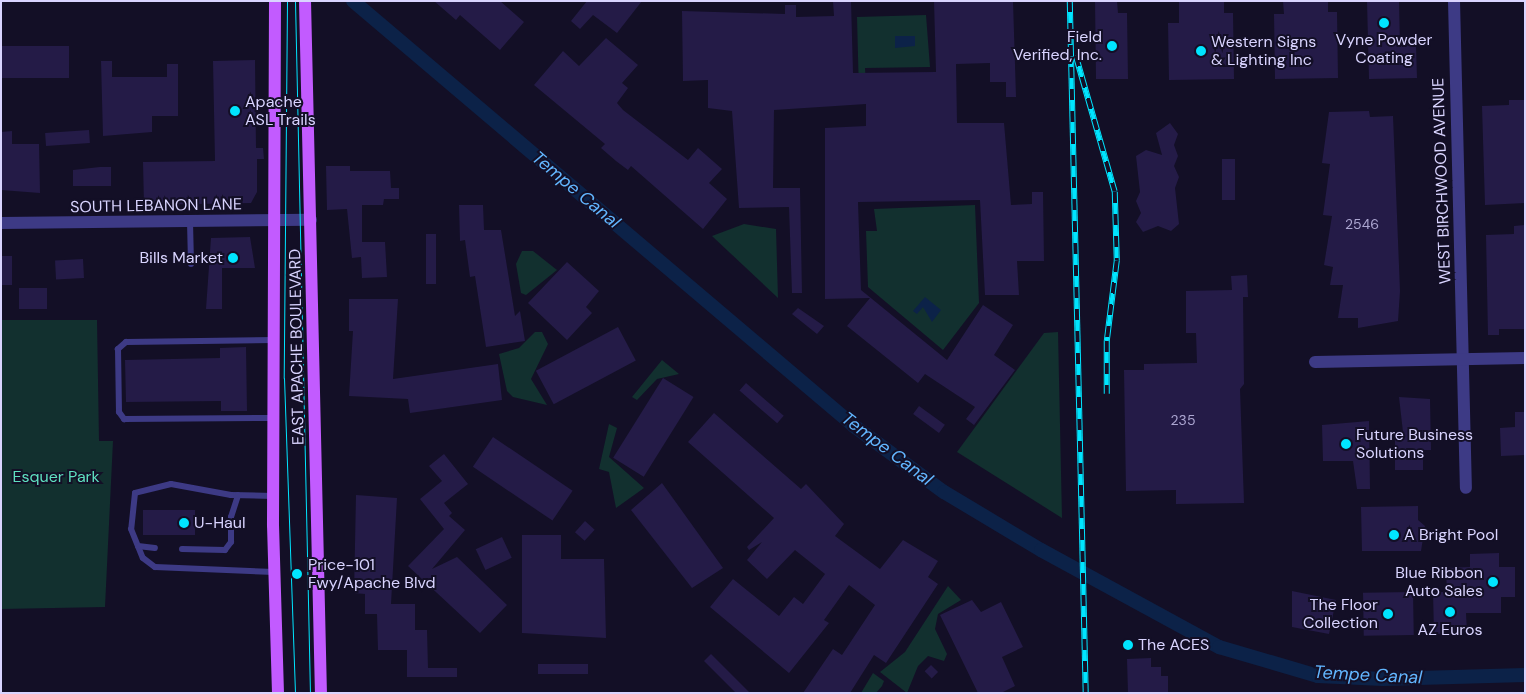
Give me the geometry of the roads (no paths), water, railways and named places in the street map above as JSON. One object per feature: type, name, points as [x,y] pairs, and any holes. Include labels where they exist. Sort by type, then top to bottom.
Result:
[{"type":"main road","name":"EAST APACHE BOULEVARD","points":[[275,1],[273,496],[274,572],[281,691]]},
{"type":"main road","name":"EAST APACHE BOULEVARD","points":[[305,1],[321,693]]},
{"type":"street","name":"WEST BIRCHWOOD AVENUE","points":[[1454,1],[1466,488]]},
{"type":"street","name":"SOUTH LEBANON LANE","points":[[1,223],[311,220]]},
{"type":"street","points":[[1315,362],[1525,358]]},
{"type":"lane","points":[[190,222],[191,264]]},
{"type":"lane","points":[[274,340],[126,342],[118,349],[119,412],[124,419],[274,418]]},
{"type":"lane","points":[[273,496],[238,496],[171,484],[135,493],[131,529],[138,546],[155,568],[274,572]]},
{"type":"lane","points":[[182,549],[225,550],[231,542],[230,516],[238,496]]},
{"type":"lane","points":[[138,546],[155,548]]},
{"type":"water","points":[[895,36],[915,36],[915,46],[895,48]]},
{"type":"water","points":[[925,297],[941,310],[932,322],[923,307],[917,314],[913,311]]},
{"type":"waterway","name":"Tempe Canal","points":[[353,1],[854,426],[944,492],[1041,550],[1219,647],[1318,676],[1383,679],[1525,675]]},
{"type":"tram line","points":[[287,1],[284,378],[295,693]]},
{"type":"tram line","points":[[295,1],[310,693]]},
{"type":"railway","points":[[1070,1],[1086,693]]},
{"type":"railway","points":[[1076,56],[1115,192],[1117,261],[1107,341],[1107,394]]},
{"type":"place","name":"Vyne Powder Coating","points":[[1384,23]]},
{"type":"place","name":"Field Verified, Inc.","points":[[1112,46]]},
{"type":"place","name":"Western Signs & Lighting Inc","points":[[1201,51]]},
{"type":"place","name":"Apache ASL Trails","points":[[235,111]]},
{"type":"place","name":"Bills Market","points":[[233,258]]},
{"type":"place","name":"Future Business Solutions","points":[[1346,444]]},
{"type":"place","name":"U-Haul","points":[[184,523]]},
{"type":"place","name":"A Bright Pool","points":[[1394,535]]},
{"type":"place","name":"Price-101 Fwy/Apache Blvd","points":[[297,574]]},
{"type":"place","name":"Blue Ribbon Auto Sales","points":[[1493,582]]},
{"type":"place","name":"AZ Euros","points":[[1450,612]]},
{"type":"place","name":"The Floor Collection","points":[[1388,614]]},
{"type":"place","name":"The ACES","points":[[1128,645]]},
{"type":"park label","name":"Esquer Park","points":[[56,477]]}]
